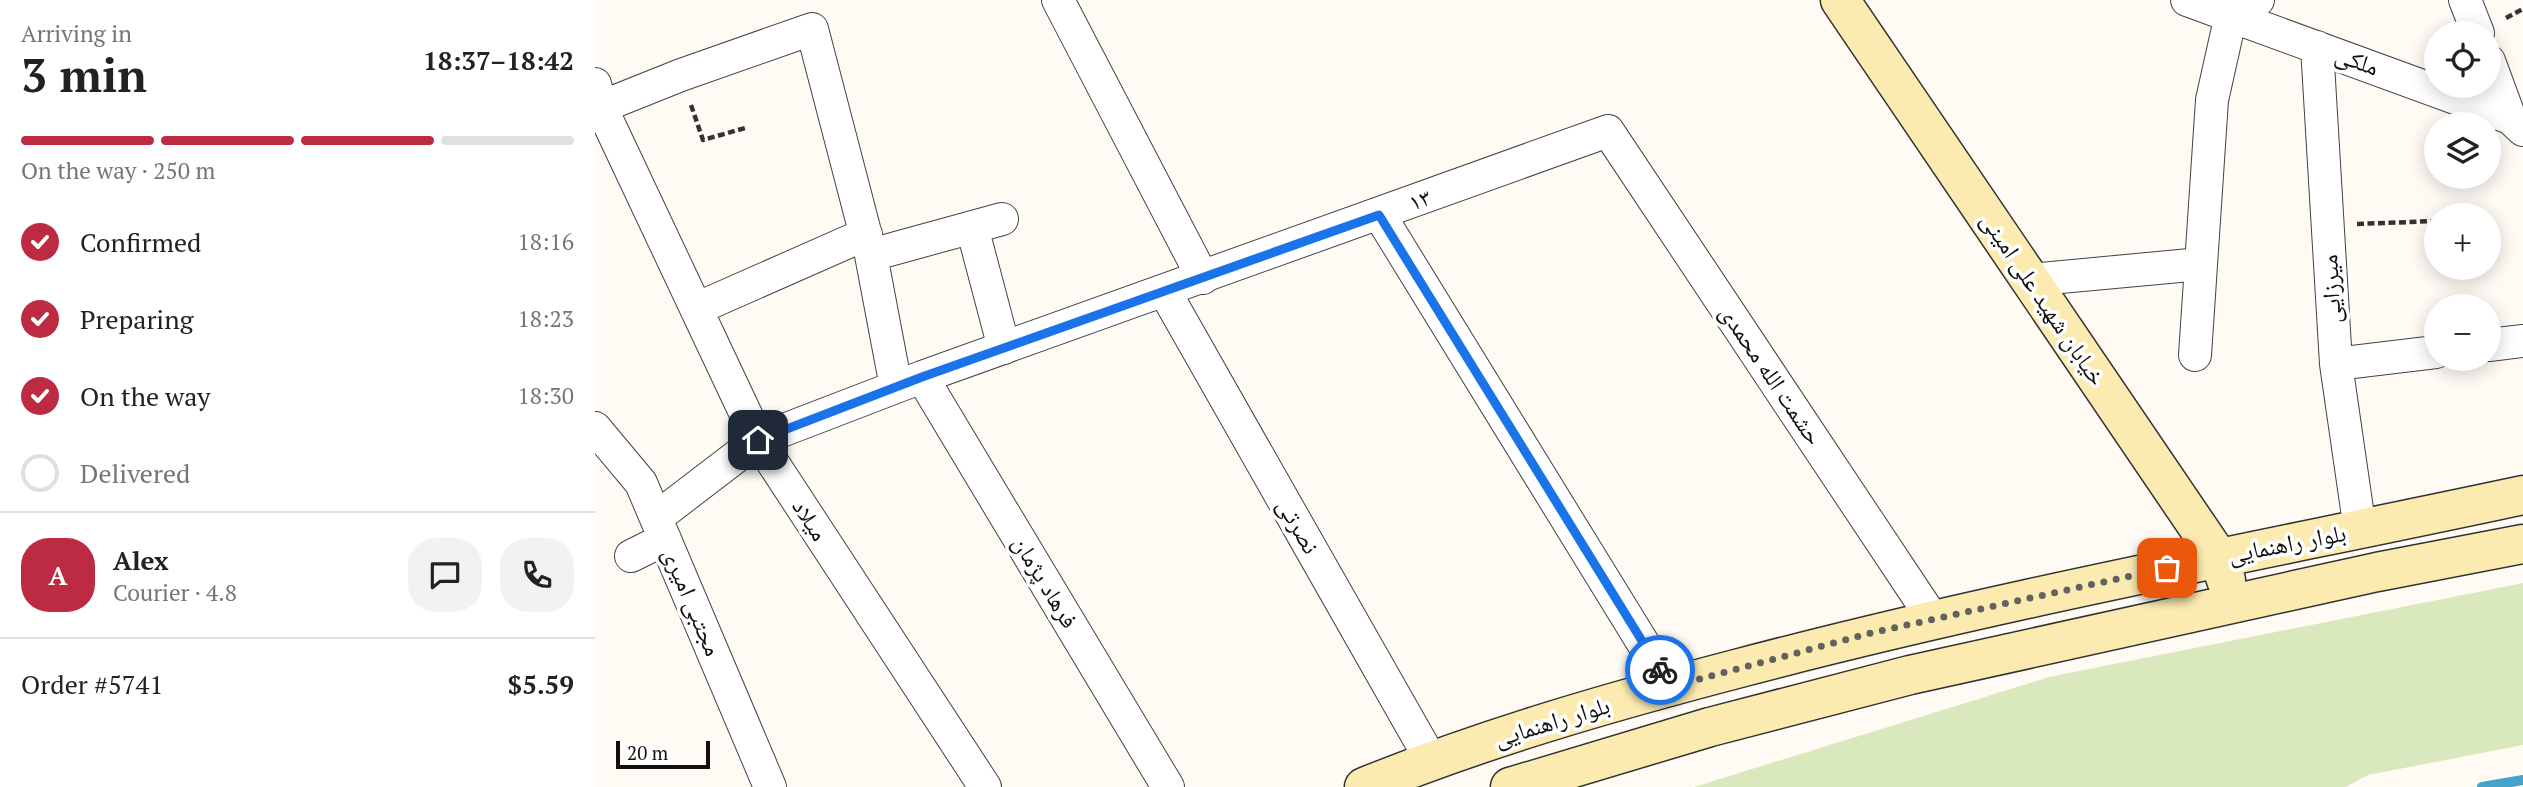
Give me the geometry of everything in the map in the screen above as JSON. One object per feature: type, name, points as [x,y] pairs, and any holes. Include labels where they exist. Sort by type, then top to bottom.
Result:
[{"type":"main road","name":"خیابان شهید علی امینی","points":[[1840,0],[2219,558],[2234,605]]},
{"type":"main road","name":"بلوار راهنمایی","points":[[1364,787],[1431,760],[1670,687],[1933,619],[2523,495]]},
{"type":"main road","name":"بلوار راهنمایی","points":[[1510,787],[1710,727],[1910,675],[2523,544]]},
{"type":"street","points":[[1058,0],[1203,278]]},
{"type":"street","name":"ملکی","points":[[2187,0],[2245,7],[2318,47],[2516,124]]},
{"type":"street","points":[[2465,0],[2473,21]]},
{"type":"street","points":[[2195,355],[2212,100],[2245,7]]},
{"type":"street","points":[[598,95],[681,75],[812,29],[868,245],[909,382]]},
{"type":"street","name":"میرزایی","points":[[2318,47],[2336,364],[2360,530]]},
{"type":"street","points":[[2501,89],[2516,124]]},
{"type":"street","name":"میلاد","points":[[598,95],[758,440],[985,787]]},
{"type":"street","name":"۱۳","points":[[631,556],[758,440],[909,382],[1608,131]]},
{"type":"street","name":"حشمت الله محمدی","points":[[1608,131],[1933,619]]},
{"type":"street","points":[[1379,215],[1670,687]]},
{"type":"street","points":[[696,309],[868,245],[972,227],[1002,219]]},
{"type":"street","points":[[972,227],[1004,348]]},
{"type":"street","points":[[2029,280],[2201,264]]},
{"type":"street","name":"نصرتی","points":[[1164,292],[1431,760]]},
{"type":"street","points":[[2501,344],[2523,341]]},
{"type":"street","points":[[2336,364],[2424,353]]},
{"type":"street","name":"فرهاد پژمان","points":[[909,382],[1168,787]]},
{"type":"street","name":"مجتبی امیری","points":[[595,428],[641,483],[770,787]]},
{"type":"path","points":[[681,75],[703,140],[745,128]]},
{"type":"path","points":[[2328,225],[2424,221]]},
{"type":"green space","points":[[2523,583],[2523,745],[2368,775],[2346,787],[1694,787],[2049,677]]},
{"type":"waterway","points":[[2482,787],[2523,780]]},
{"type":"way so far","points":[[1660,670],[1670,687],[1871,633],[2167,568]]},
{"type":"route","points":[[758,440],[922,377],[1379,215],[1660,670]]}]
